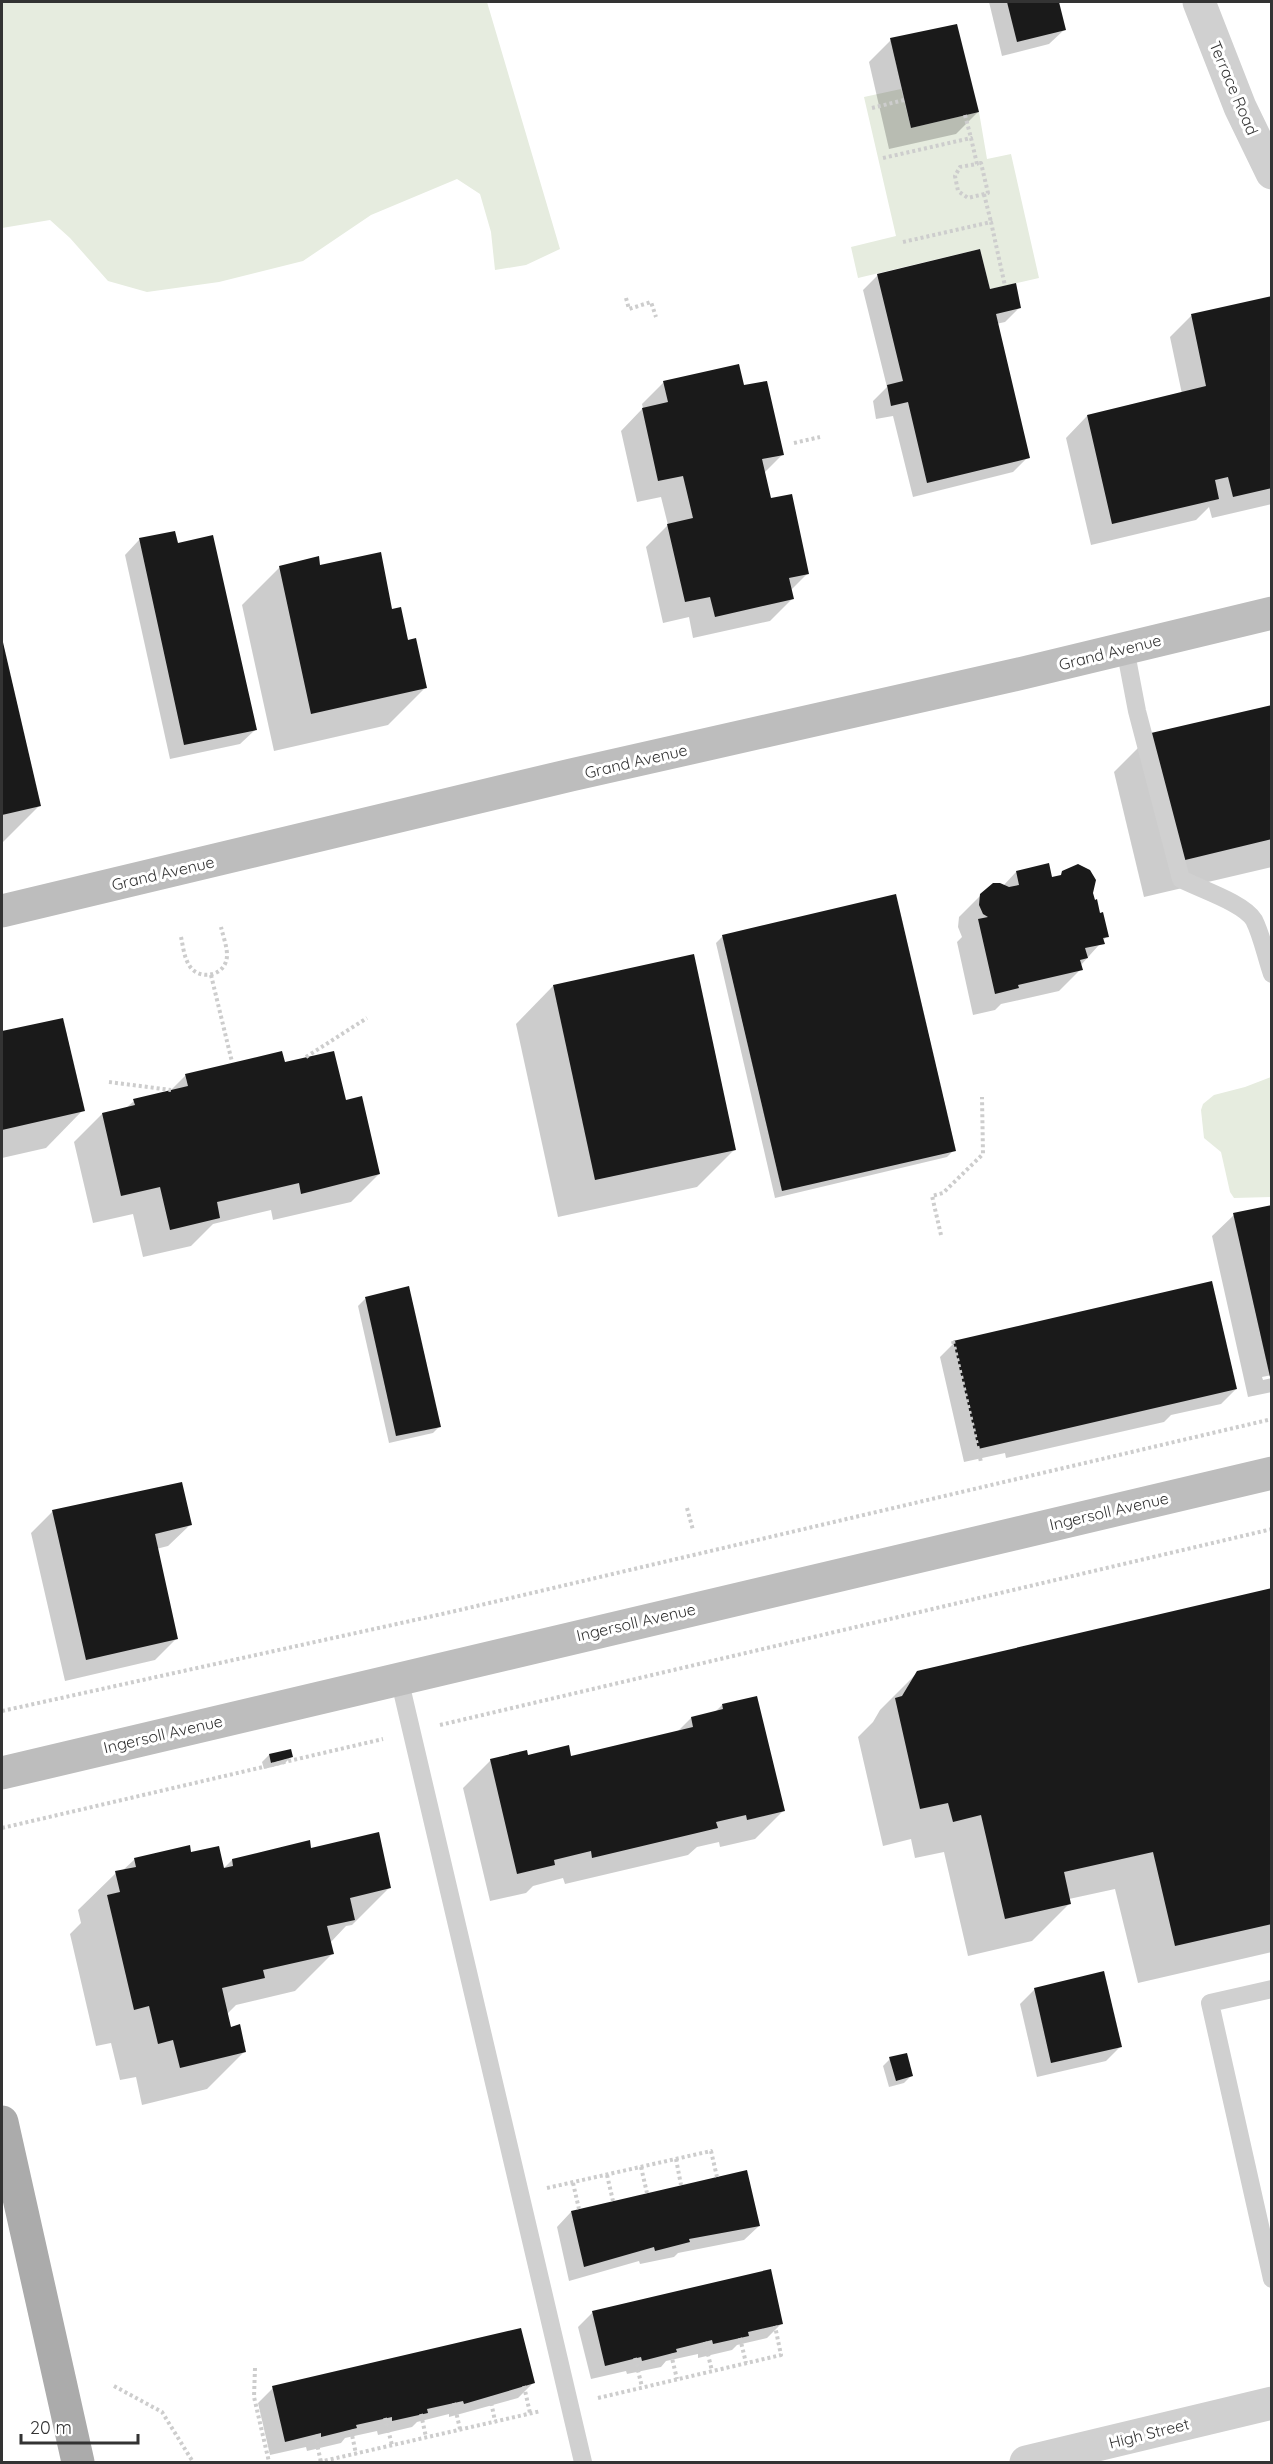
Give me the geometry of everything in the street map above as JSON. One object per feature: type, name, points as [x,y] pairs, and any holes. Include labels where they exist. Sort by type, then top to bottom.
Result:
[{"type":"main road","name":"Grand Avenue","points":[[2,911],[571,775],[1272,613]]},
{"type":"main road","name":"Ingersoll Avenue","points":[[2,1773],[1272,1473]]},
{"type":"main road","points":[[2,2122],[78,2463]]},
{"type":"street","name":"Terrace Road","points":[[1199,2],[1240,107],[1272,172]]},
{"type":"street","name":"High Street","points":[[1026,2463],[1272,2403]]},
{"type":"lane","points":[[1125,648],[1137,711],[1181,879],[1202,891],[1239,905],[1253,920],[1272,974]]},
{"type":"lane","points":[[399,1678],[583,2463]]},
{"type":"lane","points":[[1272,1989],[1210,2003],[1272,2279]]},
{"type":"path","points":[[872,108],[904,100]]},
{"type":"path","points":[[965,116],[977,164]]},
{"type":"path","points":[[883,158],[971,138]]},
{"type":"path","points":[[981,163],[988,193],[968,198],[958,191],[955,176],[960,167],[977,164],[981,163]]},
{"type":"path","points":[[984,194],[1005,286]]},
{"type":"path","points":[[903,242],[991,222]]},
{"type":"path","points":[[626,298],[629,309],[651,302],[656,317]]},
{"type":"path","points":[[794,443],[820,438]]},
{"type":"path","points":[[182,937],[189,964],[197,973],[212,975],[226,963],[227,956],[221,927]]},
{"type":"path","points":[[212,975],[232,1062]]},
{"type":"path","points":[[306,1057],[367,1018]]},
{"type":"path","points":[[110,1082],[171,1090]]},
{"type":"path","points":[[942,1235],[932,1196],[943,1193],[983,1154],[982,1097]]},
{"type":"path","points":[[953,1341],[981,1462]]},
{"type":"path","points":[[2,1711],[474,1607],[1272,1419]]},
{"type":"path","points":[[687,1508],[693,1530]]},
{"type":"path","points":[[2,1828],[1272,1529]]},
{"type":"path","points":[[520,2195],[711,2151],[717,2177]]},
{"type":"path","points":[[676,2159],[681,2185]]},
{"type":"path","points":[[641,2167],[647,2193]]},
{"type":"path","points":[[607,2175],[613,2201]]},
{"type":"path","points":[[573,2182],[579,2209]]},
{"type":"path","points":[[740,2338],[746,2363]]},
{"type":"path","points":[[705,2342],[712,2371]]},
{"type":"path","points":[[671,2354],[677,2379]]},
{"type":"path","points":[[635,2358],[642,2387]]},
{"type":"path","points":[[255,2368],[254,2397],[268,2463]]},
{"type":"path","points":[[114,2386],[162,2412],[193,2463]]},
{"type":"path","points":[[524,2386],[530,2413]]},
{"type":"path","points":[[490,2397],[495,2421]]},
{"type":"path","points":[[454,2403],[460,2429]]},
{"type":"path","points":[[421,2414],[426,2437]]},
{"type":"path","points":[[385,2418],[392,2445]]},
{"type":"path","points":[[351,2430],[356,2454]]},
{"type":"path","points":[[315,2435],[321,2462]]},
{"type":"shaded area","points":[[2,2],[487,2],[560,249],[526,265],[495,270],[491,232],[480,194],[457,179],[371,215],[303,261],[219,282],[147,292],[108,281],[70,238],[50,220],[2,228]]},
{"type":"shaded area","points":[[901,89],[911,128],[979,112],[987,159],[1011,154],[1039,278],[990,289],[980,249],[858,278],[851,247],[896,236],[864,97]]},
{"type":"shaded area","points":[[1271,1077],[1271,1197],[1234,1198],[1230,1192],[1221,1152],[1204,1138],[1201,1110],[1203,1104],[1214,1095]]},
{"type":"building","points":[[1007,2],[1059,2],[1066,30],[1017,42]]},
{"type":"building","points":[[957,24],[979,112],[911,128],[890,38]]},
{"type":"building","points":[[980,249],[990,289],[1016,283],[1021,308],[996,314],[1030,458],[927,483],[908,402],[891,406],[887,385],[903,381],[877,274]]},
{"type":"building","points":[[1272,296],[1272,488],[1233,497],[1228,477],[1215,480],[1219,499],[1112,524],[1087,415],[1206,386],[1191,314]]},
{"type":"building","points":[[739,364],[744,385],[767,381],[784,455],[762,459],[771,498],[792,494],[809,574],[789,578],[794,599],[715,617],[710,597],[685,602],[667,524],[693,518],[683,476],[658,481],[642,408],[668,402],[663,381]]},
{"type":"building","points":[[175,531],[178,543],[213,535],[257,730],[184,745],[139,538]]},
{"type":"building","points":[[381,552],[392,609],[401,607],[408,640],[416,638],[427,688],[311,714],[279,566],[319,556],[320,565]]},
{"type":"building","points":[[2,638],[41,806],[2,815]]},
{"type":"building","points":[[1272,705],[1272,839],[1181,861],[1151,733]]},
{"type":"building","points":[[1049,863],[1052,877],[1061,875],[1062,871],[1078,864],[1090,870],[1096,880],[1093,893],[1100,913],[1103,912],[1109,937],[1103,938],[1105,944],[1085,948],[1088,958],[1080,960],[1083,970],[1018,985],[1019,988],[995,994],[978,919],[988,917],[983,914],[979,905],[980,894],[993,883],[1009,887],[1019,885],[1016,871]]},
{"type":"building","points":[[896,894],[956,1151],[782,1191],[722,935]]},
{"type":"building","points":[[694,954],[736,1150],[595,1180],[553,985]]},
{"type":"building","points":[[63,1018],[85,1111],[2,1130],[2,1031]]},
{"type":"building","points":[[282,1051],[285,1062],[334,1051],[346,1100],[362,1096],[380,1174],[301,1194],[299,1183],[217,1202],[220,1218],[170,1230],[160,1187],[121,1196],[102,1113],[135,1105],[133,1099],[188,1086],[185,1074]]},
{"type":"building","points":[[1272,1205],[1272,1376],[1270,1377],[1233,1213]]},
{"type":"building","points":[[1212,1281],[1237,1389],[978,1449],[953,1341]]},
{"type":"building","points":[[409,1286],[441,1427],[396,1436],[365,1297]]},
{"type":"building","points":[[182,1482],[192,1525],[155,1534],[178,1639],[86,1660],[52,1510]]},
{"type":"building","points":[[1272,1588],[1272,1924],[1175,1946],[1153,1852],[1064,1872],[1071,1904],[1005,1919],[981,1815],[953,1822],[948,1803],[920,1809],[895,1698],[902,1696],[917,1671]]},
{"type":"building","points":[[757,1696],[785,1811],[747,1820],[746,1815],[716,1822],[718,1828],[592,1858],[591,1851],[554,1860],[555,1865],[517,1874],[490,1759],[527,1750],[528,1755],[569,1745],[571,1756],[693,1727],[691,1717],[723,1709],[722,1704]]},
{"type":"building","points":[[291,1749],[293,1757],[271,1763],[269,1754]]},
{"type":"building","points":[[379,1832],[391,1888],[350,1898],[355,1920],[327,1926],[334,1954],[263,1970],[265,1978],[222,1988],[231,2027],[240,2024],[246,2052],[180,2068],[173,2040],[158,2044],[149,2006],[134,2010],[107,1895],[120,1892],[115,1871],[136,1867],[134,1858],[190,1845],[191,1852],[219,1846],[224,1868],[233,1866],[232,1859],[310,1840],[311,1848]]},
{"type":"building","points":[[1104,1971],[1122,2047],[1051,2063],[1034,1988]]},
{"type":"building","points":[[907,2053],[913,2076],[896,2081],[889,2057]]},
{"type":"building","points":[[747,2170],[760,2226],[689,2239],[690,2242],[655,2251],[654,2247],[584,2267],[571,2211]]},
{"type":"building","points":[[771,2269],[783,2324],[748,2332],[749,2336],[713,2344],[712,2340],[642,2361],[641,2357],[605,2366],[592,2311]]},
{"type":"building","points":[[521,2328],[535,2383],[464,2404],[463,2401],[427,2409],[428,2413],[392,2421],[392,2417],[356,2425],[357,2428],[321,2437],[321,2433],[285,2442],[272,2386]]}]
